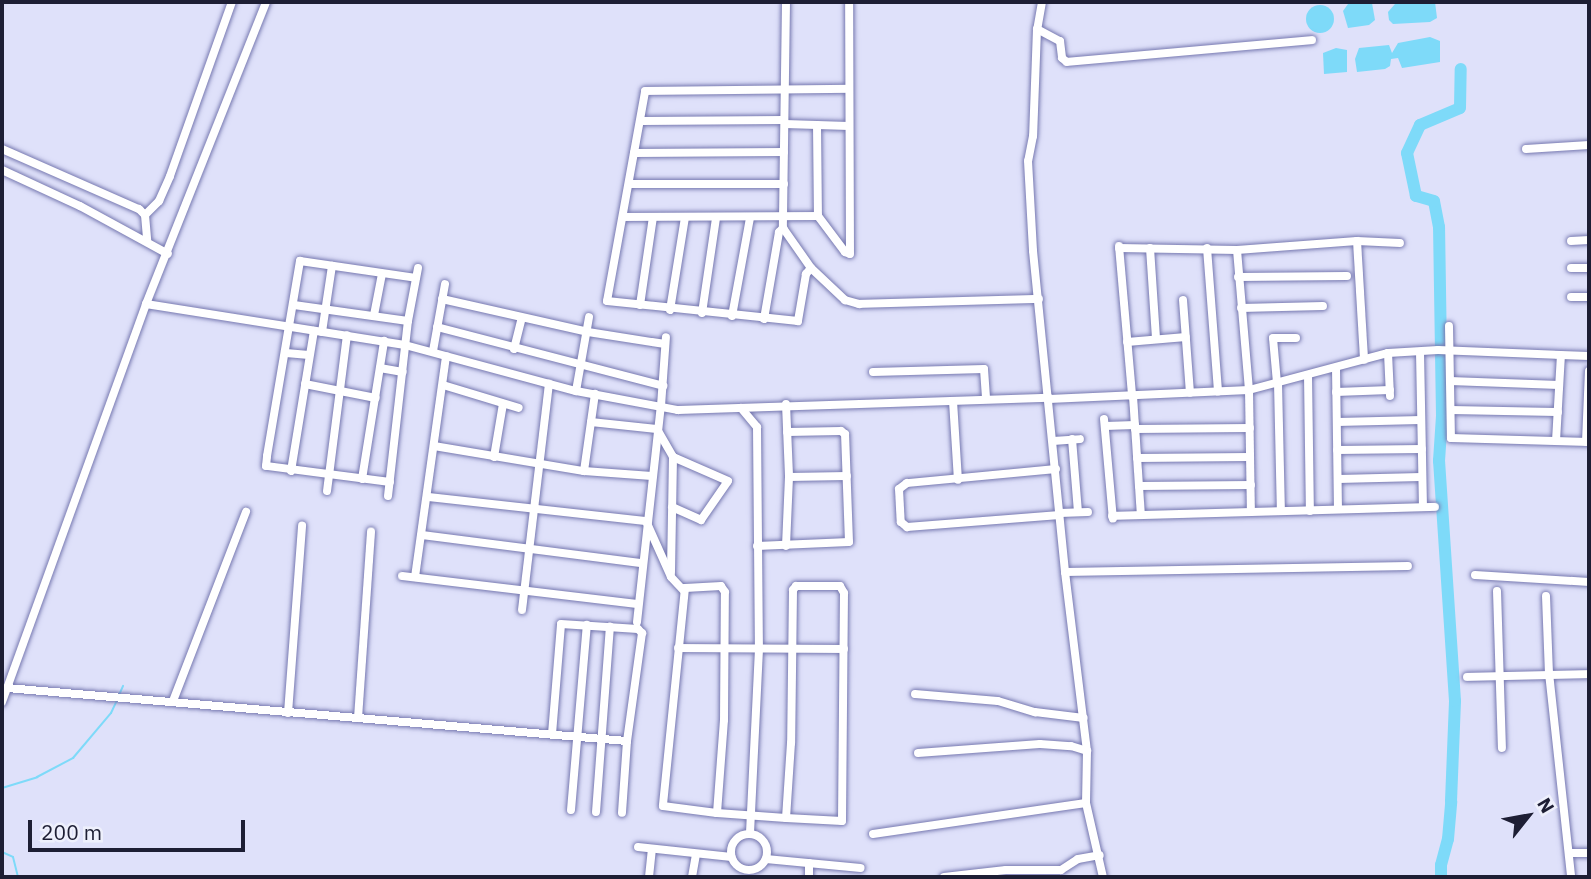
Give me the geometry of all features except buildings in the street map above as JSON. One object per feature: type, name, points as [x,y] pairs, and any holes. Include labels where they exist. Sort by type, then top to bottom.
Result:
[{"type":"street","points":[[147,240],[145,215],[159,201],[170,176],[232,2]]},
{"type":"street","points":[[2,702],[146,304],[266,2]]},
{"type":"street","points":[[786,2],[783,228],[811,268],[845,299],[859,304],[1039,299]]},
{"type":"street","points":[[817,125],[818,216],[845,253],[850,254],[849,2]]},
{"type":"street","points":[[1042,2],[1037,29],[1033,136],[1028,171],[1065,572],[1084,718],[1087,751],[1086,803],[1103,877]]},
{"type":"street","points":[[1037,29],[1060,41],[1062,58],[1067,62],[1312,40]]},
{"type":"street","points":[[811,268],[806,274],[797,321],[670,310],[607,301],[645,91],[849,89]]},
{"type":"street","points":[[641,121],[849,125]]},
{"type":"street","points":[[1526,149],[1589,145]]},
{"type":"street","points":[[2,149],[118,199],[145,215]]},
{"type":"street","points":[[634,153],[784,152]]},
{"type":"street","points":[[2,170],[147,240],[168,254]]},
{"type":"street","points":[[629,184],[784,184]]},
{"type":"street","points":[[623,217],[818,216]]},
{"type":"street","points":[[640,305],[653,217]]},
{"type":"street","points":[[670,310],[685,217]]},
{"type":"street","points":[[702,313],[716,218]]},
{"type":"street","points":[[732,316],[750,218]]},
{"type":"street","points":[[764,318],[779,232],[783,228]]},
{"type":"street","points":[[1571,241],[1589,240]]},
{"type":"street","points":[[1357,241],[1364,360]]},
{"type":"street","points":[[1141,515],[1119,247],[1207,247],[1237,250],[1357,241],[1400,243]]},
{"type":"street","points":[[1207,247],[1219,392]]},
{"type":"street","points":[[1150,248],[1156,340]]},
{"type":"street","points":[[1237,250],[1249,390],[1251,512]]},
{"type":"street","points":[[390,482],[266,466],[300,261],[416,278]]},
{"type":"street","points":[[291,471],[309,355],[326,310],[332,266]]},
{"type":"street","points":[[388,496],[408,321],[418,268]]},
{"type":"street","points":[[1571,268],[1589,268]]},
{"type":"street","points":[[374,316],[382,274]]},
{"type":"street","points":[[1238,277],[1348,276]]},
{"type":"street","points":[[433,351],[445,284]]},
{"type":"street","points":[[1571,297],[1589,297]]},
{"type":"street","points":[[442,299],[588,332],[665,341],[661,407],[646,521],[637,622]]},
{"type":"street","points":[[1183,300],[1190,393]]},
{"type":"street","points":[[146,304],[405,345],[576,391],[691,410],[786,404],[897,405],[986,398],[1133,396],[1249,390],[1388,353],[1445,351],[1589,356]]},
{"type":"street","points":[[293,305],[408,321]]},
{"type":"street","points":[[1241,308],[1323,306]]},
{"type":"street","points":[[576,391],[589,317]]},
{"type":"street","points":[[514,349],[522,318]]},
{"type":"street","points":[[1449,326],[1445,351],[1450,382],[1451,438],[1588,442],[1589,371]]},
{"type":"street","points":[[437,327],[581,367],[663,386]]},
{"type":"street","points":[[327,491],[347,335]]},
{"type":"street","points":[[1127,342],[1186,337]]},
{"type":"street","points":[[1281,511],[1278,383],[1273,338],[1296,338]]},
{"type":"street","points":[[362,479],[384,341]]},
{"type":"street","points":[[1420,352],[1423,507]]},
{"type":"street","points":[[286,353],[309,355]]},
{"type":"street","points":[[1336,392],[1390,393],[1388,353]]},
{"type":"street","points":[[1556,441],[1561,355]]},
{"type":"street","points":[[415,577],[446,356]]},
{"type":"street","points":[[380,368],[403,372]]},
{"type":"street","points":[[1336,368],[1338,509]]},
{"type":"street","points":[[873,372],[984,369],[986,398]]},
{"type":"street","points":[[1308,375],[1310,511]]},
{"type":"street","points":[[1450,382],[1559,385]]},
{"type":"street","points":[[305,384],[376,398]]},
{"type":"street","points":[[522,610],[549,384]]},
{"type":"street","points":[[443,385],[519,408]]},
{"type":"street","points":[[584,471],[595,394]]},
{"type":"street","points":[[953,401],[958,480]]},
{"type":"street","points":[[494,457],[503,404]]},
{"type":"street","points":[[786,404],[789,477],[786,546]]},
{"type":"street","points":[[741,408],[757,427],[759,649],[750,834]]},
{"type":"street","points":[[1451,410],[1558,412]]},
{"type":"street","points":[[1337,422],[1421,420]]},
{"type":"street","points":[[591,422],[657,429]]},
{"type":"street","points":[[1250,428],[1135,427],[1104,423],[1113,517],[1435,507]]},
{"type":"street","points":[[657,429],[673,457],[671,577]]},
{"type":"street","points":[[757,546],[849,542],[845,434],[841,431],[787,432]]},
{"type":"street","points":[[1054,440],[1076,439],[1078,512]]},
{"type":"street","points":[[434,446],[584,471],[652,476]]},
{"type":"street","points":[[1337,450],[1422,449]]},
{"type":"street","points":[[672,507],[701,520],[729,481],[673,457]]},
{"type":"street","points":[[1137,458],[1250,457]]},
{"type":"street","points":[[1056,469],[902,486],[899,489],[902,525],[1088,512]]},
{"type":"street","points":[[789,477],[846,476]]},
{"type":"street","points":[[1338,479],[1421,477]]},
{"type":"street","points":[[1139,486],[1251,485]]},
{"type":"street","points":[[428,497],[646,521]]},
{"type":"street","points":[[173,701],[246,512]]},
{"type":"street","points":[[646,521],[671,577],[684,591]]},
{"type":"street","points":[[288,713],[302,526]]},
{"type":"street","points":[[358,718],[370,531]]},
{"type":"street","points":[[422,535],[642,563]]},
{"type":"street","points":[[1065,572],[1408,566]]},
{"type":"street","points":[[1475,575],[1589,582]]},
{"type":"street","points":[[402,576],[637,604]]},
{"type":"street","points":[[717,813],[724,720],[725,589],[721,586],[690,586],[684,591],[662,803],[666,808],[717,813],[750,814],[786,818],[842,821],[842,588],[796,586],[792,596],[791,743],[786,818]]},
{"type":"street","points":[[1497,591],[1502,748]]},
{"type":"street","points":[[1546,596],[1549,673],[1571,877]]},
{"type":"street","points":[[552,734],[559,628],[566,623],[638,629],[642,633],[627,741],[622,813]]},
{"type":"street","points":[[570,810],[587,625]]},
{"type":"street","points":[[596,812],[610,627]]},
{"type":"street","points":[[678,648],[844,649]]},
{"type":"street","points":[[1467,677],[1589,674]]},
{"type":"street","points":[[7,688],[627,741]]},
{"type":"street","points":[[915,694],[998,701],[1035,712],[1084,718]]},
{"type":"street","points":[[918,753],[1040,744],[1087,751]]},
{"type":"street","points":[[873,834],[1086,803]]},
{"type":"street","points":[[638,847],[733,860],[749,871],[760,867],[766,859],[764,842],[750,834]]},
{"type":"street","points":[[733,875],[735,841],[750,834]]},
{"type":"street","points":[[649,877],[652,849]]},
{"type":"street","points":[[1569,853],[1589,853]]},
{"type":"street","points":[[692,877],[696,855]]},
{"type":"street","points":[[944,877],[1006,870],[1061,870],[1078,859],[1100,855]]},
{"type":"street","points":[[766,859],[861,868]]},
{"type":"street","points":[[809,863],[809,877]]},
{"type":"street","points":[[760,867],[760,877]]},
{"type":"street","points":[[848,867],[848,877]]},
{"type":"street","points":[[1042,877],[1052,871]]},
{"type":"water","points":[[1435,2],[1437,18],[1430,22],[1393,24],[1389,20],[1388,12],[1395,4]]},
{"type":"water","points":[[1372,3],[1375,20],[1369,25],[1348,28],[1343,11],[1348,4]]},
{"type":"water","points":[[1320,5],[1330,9],[1334,19],[1330,29],[1320,33],[1310,29],[1306,19],[1310,9]]},
{"type":"water","points":[[1430,37],[1440,41],[1440,62],[1402,68],[1398,58],[1391,59],[1390,66],[1385,69],[1357,72],[1355,59],[1359,48],[1389,45],[1392,53],[1398,43]]},
{"type":"water","points":[[1336,48],[1347,50],[1347,72],[1324,74],[1323,53]]},
{"type":"waterway","points":[[1441,877],[1441,865],[1448,839],[1455,701],[1439,461],[1442,416],[1439,227],[1434,201],[1416,196],[1407,153],[1420,125],[1460,108],[1461,69]]},
{"type":"waterway","points":[[119,695],[123,686]]},
{"type":"waterway","points":[[2,788],[37,777],[73,758],[111,713],[117,700]]},
{"type":"waterway","points":[[2,852],[13,857],[18,877]]}]
